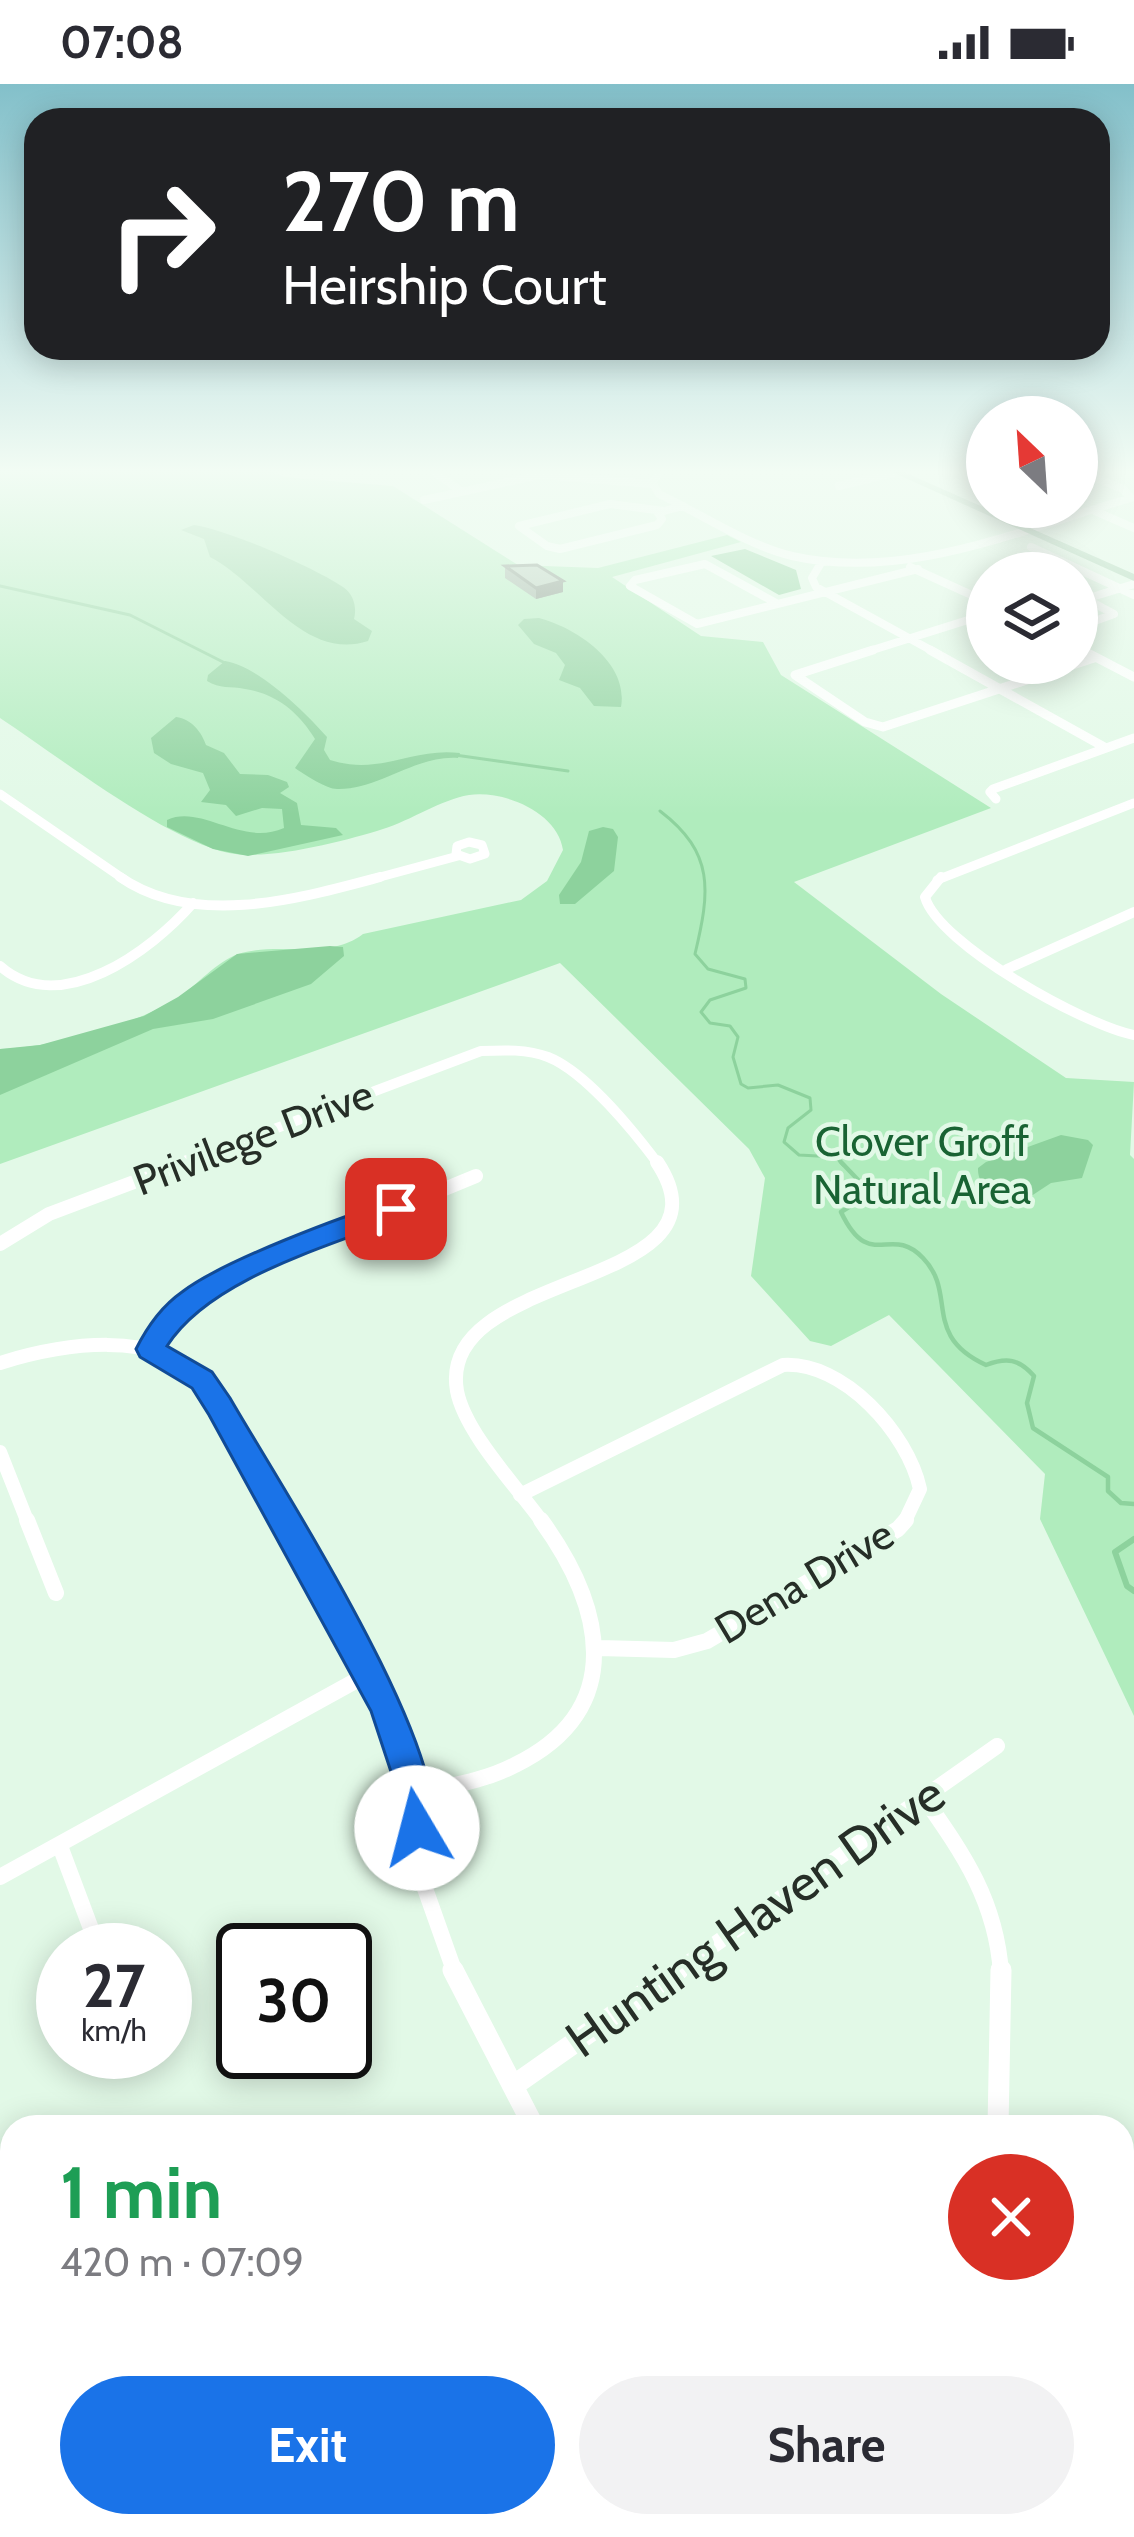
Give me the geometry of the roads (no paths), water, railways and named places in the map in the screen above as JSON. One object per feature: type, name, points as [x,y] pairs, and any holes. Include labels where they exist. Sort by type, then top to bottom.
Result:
[{"type":"street","points":[[631,586],[697,624],[838,586]]},
{"type":"street","points":[[744,586],[776,604]]},
{"type":"street","points":[[816,586],[1106,748]]},
{"type":"street","points":[[1115,586],[1134,595]]},
{"type":"street","points":[[1098,595],[1122,586]]},
{"type":"street","points":[[1098,607],[1114,614],[1098,620]]},
{"type":"street","points":[[966,620],[797,671],[797,679],[865,722],[883,727],[1014,684]]},
{"type":"street","points":[[1098,660],[1134,677]]},
{"type":"street","points":[[996,800],[993,788],[1134,738]]},
{"type":"street","points":[[0,794],[129,884],[193,903],[236,906],[291,901],[458,856]]},
{"type":"street","points":[[1134,802],[943,876],[926,887],[923,896],[940,922],[1086,1023],[1134,1035]]},
{"type":"street","points":[[0,966],[33,986],[74,982],[164,935],[193,903]]},
{"type":"street","points":[[1007,969],[1134,912]]},
{"type":"street","name":"Privilege Drive","points":[[0,1244],[49,1214],[464,1057],[514,1049],[548,1055],[574,1072],[660,1166],[673,1192],[670,1220],[650,1245],[505,1311],[485,1323],[460,1356],[455,1377],[466,1418],[520,1495]]},
{"type":"street","points":[[150,1349],[167,1323],[193,1298],[221,1282],[476,1176]]},
{"type":"street","points":[[0,1363],[77,1343],[115,1342],[150,1349],[202,1380],[368,1673],[403,1745],[416,1793],[422,1880],[434,1923],[446,1956],[528,2115]]},
{"type":"street","name":"Dena Drive","points":[[520,1495],[765,1370],[804,1364],[823,1370],[847,1388],[916,1466],[920,1491],[913,1512],[898,1529],[707,1641],[674,1650],[599,1648]]},
{"type":"street","points":[[0,1452],[56,1593]]},
{"type":"street","points":[[416,1793],[517,1768],[548,1746],[574,1716],[592,1679],[599,1648],[586,1597],[520,1495]]},
{"type":"street","points":[[0,1877],[368,1673]]},
{"type":"street","name":"Hunting Haven Drive","points":[[513,2086],[997,1745]]},
{"type":"street","points":[[924,1798],[974,1871],[989,1902],[1001,1969],[998,2115]]},
{"type":"street","points":[[60,1846],[89,1923]]},
{"type":"waterway","points":[[2,586],[130,615],[225,663]]},
{"type":"waterway","points":[[455,755],[568,771]]},
{"type":"waterway","points":[[660,811],[691,842],[704,875],[704,911],[695,954],[708,969],[745,979],[746,988],[710,1000],[701,1012],[710,1023],[730,1026],[738,1037],[733,1057],[741,1084],[748,1088],[778,1085],[810,1098],[811,1110],[788,1128],[784,1142],[799,1155],[836,1157],[843,1165]]},
{"type":"waterway","points":[[841,1162],[862,1184],[863,1198],[841,1212],[851,1230],[871,1244],[900,1245],[923,1258],[933,1272],[954,1341],[986,1365],[1012,1361],[1028,1370],[1034,1376],[1027,1403],[1033,1428],[1108,1477],[1108,1491],[1121,1503],[1134,1504]]},
{"type":"waterway","points":[[1134,1539],[1115,1552],[1127,1586],[1134,1591]]},
{"type":"park label","name":"Clover Groff Natural Area","points":[[922,1165]]}]
